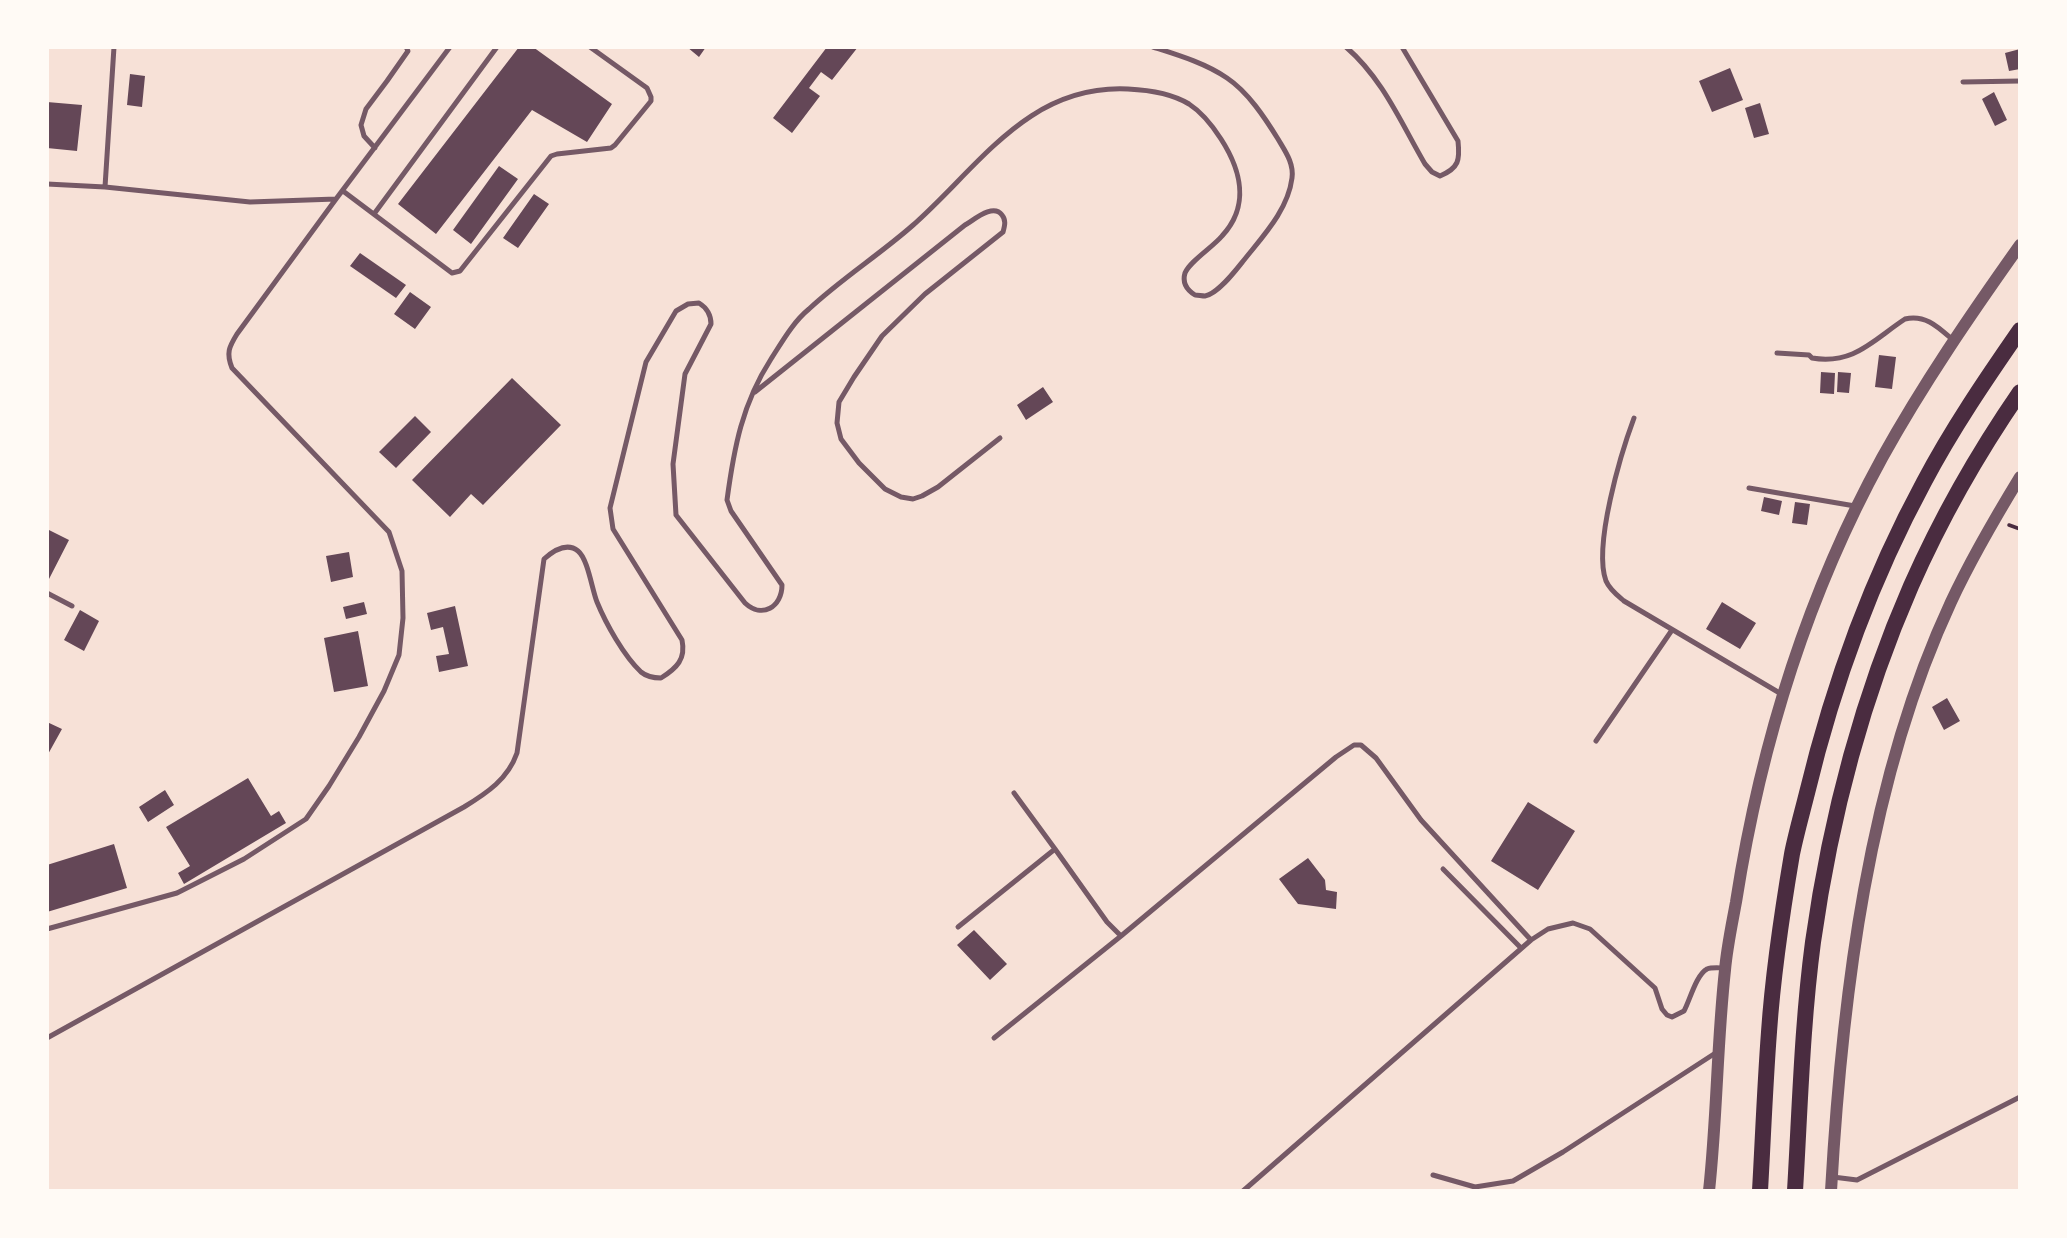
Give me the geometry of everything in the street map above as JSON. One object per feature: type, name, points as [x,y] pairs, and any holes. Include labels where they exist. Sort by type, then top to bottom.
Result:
[{"type":"highway","points":[[1760,1191],[1769,1031],[1779,938],[1793,851],[1829,711],[1879,572],[1924,481],[1976,395],[2020,330]]},
{"type":"highway","points":[[1795,1191],[1804,1033],[1813,943],[1827,858],[1849,767],[1878,673],[1911,586],[1955,497],[2020,392]]},
{"type":"street","points":[[1709,1191],[1725,968],[1745,842],[1769,746],[1800,646],[1835,553],[1882,458],[1954,341],[2020,245]]},
{"type":"street","points":[[1831,1191],[1843,1036],[1869,866],[1888,778],[1917,686],[1951,603],[1994,519],[2020,477]]},
{"type":"lane","points":[[105,187],[114,47]]},
{"type":"lane","points":[[375,148],[363,136],[361,125],[366,109],[408,51],[406,47]]},
{"type":"lane","points":[[47,929],[177,893],[244,859],[306,819],[359,737],[384,691],[399,655],[403,618],[402,571],[389,532],[232,368],[228,349],[450,47]]},
{"type":"lane","points":[[374,214],[497,47]]},
{"type":"lane","points":[[343,191],[452,273],[460,271],[551,156],[611,148],[651,101],[647,88],[590,47]]},
{"type":"lane","points":[[47,1038],[464,807],[494,787],[510,771],[517,753],[544,559],[551,553],[568,547],[576,548],[582,555],[597,603],[619,644],[642,673],[651,678],[661,678],[678,665],[684,649],[682,640],[613,529],[610,508],[646,362],[676,311],[688,304],[699,303],[709,312],[711,324],[685,374],[673,464],[676,515],[749,608],[764,611],[772,609],[780,599],[782,585],[731,512],[727,500],[740,425],[752,394],[770,360],[807,310],[913,225],[995,143],[1015,127],[1038,111],[1061,100],[1107,88],[1152,91],[1191,105],[1210,122],[1240,179],[1238,205],[1229,228],[1186,269],[1184,278],[1185,285],[1195,295],[1206,296],[1219,288],[1236,270],[1281,210],[1292,177],[1292,167],[1269,124],[1229,79],[1212,69],[1153,47]]},
{"type":"lane","points":[[1346,47],[1361,60],[1389,97],[1425,164],[1440,176],[1457,165],[1458,141],[1402,47]]},
{"type":"lane","points":[[1963,82],[2020,81]]},
{"type":"lane","points":[[47,184],[105,187],[250,202],[336,199]]},
{"type":"lane","points":[[752,394],[965,225],[990,210],[999,211],[1006,224],[1003,232],[925,294],[882,335],[839,402],[837,423],[841,439],[859,463],[885,489],[901,498],[913,499],[937,487],[1000,438]]},
{"type":"lane","points":[[1777,353],[1834,360],[1852,355],[1905,319],[1913,317],[1927,319],[1954,341]]},
{"type":"lane","points":[[1634,418],[1622,449],[1611,494],[1604,549],[1606,581],[1625,601],[1784,696]]},
{"type":"lane","points":[[1749,488],[1858,507]]},
{"type":"lane","points":[[47,593],[72,606]]},
{"type":"lane","points":[[1596,741],[1672,630]]},
{"type":"lane","points":[[994,1038],[1354,745],[1361,745],[1376,758],[1421,820],[1531,940]]},
{"type":"lane","points":[[1014,793],[1107,922],[1121,936]]},
{"type":"lane","points":[[958,927],[1055,849]]},
{"type":"lane","points":[[1443,869],[1521,948]]},
{"type":"lane","points":[[1243,1191],[1521,948],[1548,929],[1573,923],[1590,929],[1655,988],[1662,1009],[1672,1017],[1684,1010],[1703,972],[1711,968],[1725,968]]},
{"type":"lane","points":[[1433,1175],[1475,1187],[1513,1181],[1563,1152],[1719,1050]]},
{"type":"lane","points":[[1832,1176],[1857,1180],[2020,1097]]},
{"type":"building","points":[[519,47],[533,47],[612,104],[587,142],[532,110],[436,234],[398,204]]},
{"type":"building","points":[[687,47],[706,47],[699,57]]},
{"type":"building","points":[[827,47],[858,47],[832,80],[821,72],[809,88],[820,96],[792,133],[773,118]]},
{"type":"building","points":[[2020,49],[2020,69],[2009,71],[2005,53]]},
{"type":"building","points":[[1730,68],[1743,100],[1712,112],[1699,81]]},
{"type":"building","points":[[130,74],[145,76],[142,107],[127,105]]},
{"type":"building","points":[[1994,92],[2007,120],[1995,126],[1982,99]]},
{"type":"building","points":[[47,102],[82,105],[77,151],[47,148]]},
{"type":"building","points":[[1760,103],[1769,134],[1754,138],[1745,108]]},
{"type":"building","points":[[499,166],[518,179],[471,244],[453,230]]},
{"type":"building","points":[[534,194],[549,204],[518,248],[503,238]]},
{"type":"building","points":[[360,253],[406,285],[396,298],[350,266]]},
{"type":"building","points":[[410,292],[431,307],[415,329],[394,314]]},
{"type":"building","points":[[1879,355],[1896,357],[1892,389],[1875,387]]},
{"type":"building","points":[[1821,372],[1835,373],[1834,394],[1820,393]]},
{"type":"building","points":[[1838,372],[1851,373],[1849,393],[1837,392]]},
{"type":"building","points":[[512,378],[561,425],[483,505],[471,494],[450,517],[412,480]]},
{"type":"building","points":[[1043,387],[1053,402],[1026,420],[1017,405]]},
{"type":"building","points":[[415,416],[431,432],[396,468],[379,452]]},
{"type":"building","points":[[1764,497],[1782,501],[1779,515],[1761,511]]},
{"type":"building","points":[[1795,502],[1810,504],[1807,525],[1792,523]]},
{"type":"building","points":[[47,529],[69,540],[49,579],[47,578]]},
{"type":"building","points":[[349,552],[353,577],[331,582],[326,556]]},
{"type":"building","points":[[364,602],[367,614],[346,619],[343,607]]},
{"type":"building","points":[[1722,602],[1756,623],[1740,649],[1706,629]]},
{"type":"building","points":[[455,606],[468,666],[439,672],[436,656],[449,654],[443,627],[431,630],[427,613]]},
{"type":"building","points":[[80,610],[99,621],[84,651],[64,640]]},
{"type":"building","points":[[358,631],[368,686],[334,692],[324,638]]},
{"type":"building","points":[[1947,698],[1960,721],[1944,730],[1932,707]]},
{"type":"building","points":[[47,722],[62,729],[47,756]]},
{"type":"building","points":[[248,778],[271,816],[279,811],[286,823],[184,884],[178,873],[190,866],[166,827]]},
{"type":"building","points":[[165,790],[174,805],[148,822],[139,807]]},
{"type":"building","points":[[1528,802],[1575,831],[1538,890],[1491,861]]},
{"type":"building","points":[[114,844],[127,888],[47,912],[47,865]]},
{"type":"building","points":[[1308,858],[1325,880],[1326,890],[1337,892],[1336,909],[1298,904],[1279,879]]},
{"type":"building","points":[[974,930],[1007,964],[990,980],[957,945]]}]
